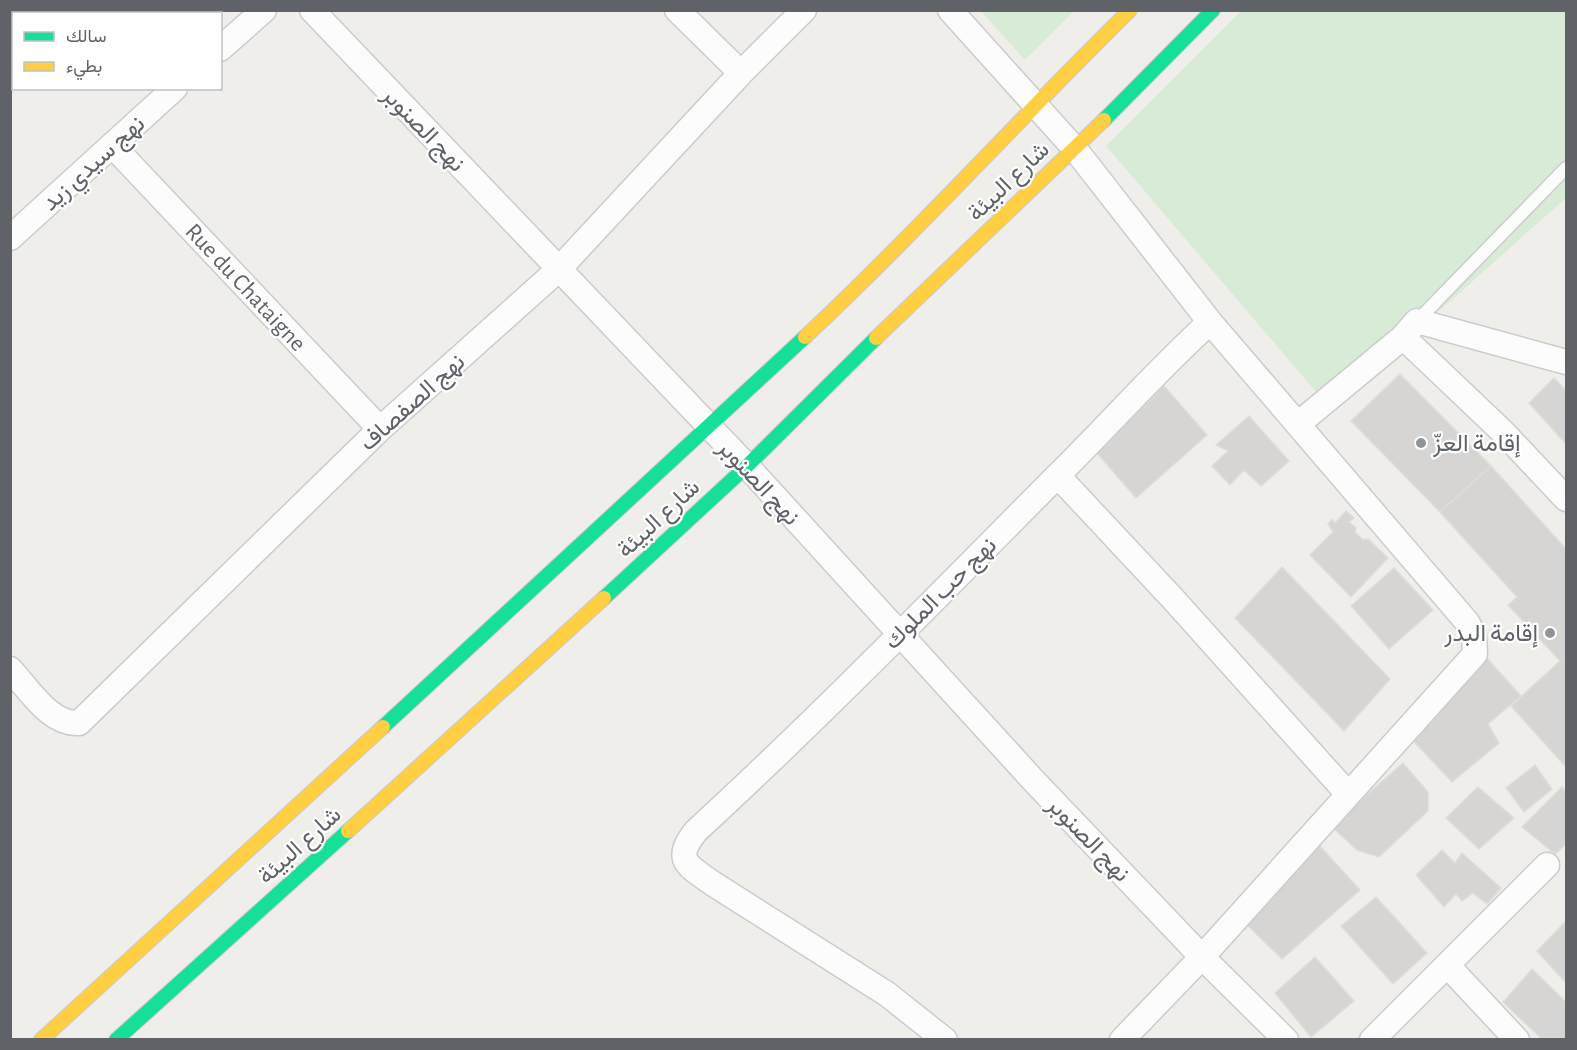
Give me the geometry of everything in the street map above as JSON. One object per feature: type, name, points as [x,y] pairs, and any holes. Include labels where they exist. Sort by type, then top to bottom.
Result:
[{"type":"street","points":[[222,47],[264,10]]},
{"type":"street","name":"نهج الصنوبر","points":[[312,10],[709,429],[747,466],[899,635],[1202,957],[1286,1040]]},
{"type":"street","points":[[676,10],[741,73]]},
{"type":"street","name":"نهج الصفصاف","points":[[10,669],[56,718],[66,724],[80,723],[380,429],[558,270],[741,73],[804,10]]},
{"type":"street","points":[[950,10],[1076,149],[1210,322],[1467,622],[1474,635],[1475,654],[1202,957],[1122,1040]]},
{"type":"street","name":"شارع البيئة","points":[[41,1040],[709,429],[870,276],[1034,105],[1130,10]]},
{"type":"street","name":"شارع البيئة","points":[[116,1040],[447,743],[747,466],[864,350],[1076,149],[1213,10]]},
{"type":"street","name":"نهج سيدي زيد","points":[[10,238],[174,90]]},
{"type":"street","name":"Rue du Chataigne","points":[[112,145],[380,429]]},
{"type":"street","name":"نهج حب الملوك","points":[[945,1040],[887,994],[778,926],[690,867],[684,857],[684,846],[696,831],[899,635],[1058,476],[1163,365],[1210,322]]},
{"type":"street","points":[[1298,424],[1410,329]]},
{"type":"street","points":[[1410,329],[1566,362]]},
{"type":"street","points":[[1410,329],[1566,499]]},
{"type":"street","points":[[1058,476],[1174,600],[1348,794]]},
{"type":"street","points":[[1372,1040],[1547,865]]},
{"type":"street","points":[[1448,965],[1517,1040]]},
{"type":"lane","points":[[1410,329],[1566,168]]},
{"type":"green space","points":[[981,11],[1074,11],[1025,60]]},
{"type":"green space","points":[[1241,11],[1566,11],[1566,198],[1330,408],[1106,146]]},
{"type":"building","name":"إقامة العزّ","points":[[1400,374],[1491,466],[1440,512],[1351,421]]},
{"type":"building","points":[[1554,378],[1566,390],[1566,444],[1529,403]]},
{"type":"building","points":[[1164,386],[1207,435],[1136,498],[1097,453]]},
{"type":"building","points":[[1249,416],[1289,461],[1261,486],[1244,470],[1230,485],[1212,466],[1228,451],[1216,445]]},
{"type":"building","name":"إقامة البدر","points":[[1491,466],[1566,549],[1566,767],[1511,706],[1560,661],[1508,605],[1517,597],[1440,512]]},
{"type":"building","points":[[1346,511],[1354,518],[1349,522],[1356,528],[1355,532],[1363,540],[1368,539],[1388,558],[1351,597],[1310,555],[1333,532],[1328,524],[1332,519],[1335,523]]},
{"type":"building","points":[[1282,567],[1390,679],[1344,731],[1235,618]]},
{"type":"building","points":[[1394,568],[1433,610],[1389,649],[1351,606]]},
{"type":"building","points":[[1485,656],[1521,696],[1488,724],[1499,743],[1452,782],[1406,733]]},
{"type":"building","points":[[1403,763],[1428,792],[1428,811],[1379,857],[1357,850],[1331,826]]},
{"type":"building","points":[[1535,765],[1552,789],[1524,812],[1506,788]]},
{"type":"building","points":[[1478,787],[1514,818],[1479,849],[1446,818]]},
{"type":"building","points":[[1562,787],[1566,792],[1566,844],[1555,854],[1522,827]]},
{"type":"building","points":[[1318,844],[1360,890],[1282,959],[1241,919]]},
{"type":"building","points":[[1442,850],[1455,863],[1462,853],[1501,888],[1487,904],[1473,893],[1462,901],[1456,894],[1444,907],[1416,875]]},
{"type":"building","points":[[1376,897],[1427,953],[1393,984],[1341,926]]},
{"type":"building","points":[[1566,921],[1566,983],[1537,951]]},
{"type":"building","points":[[1315,957],[1354,1001],[1311,1037],[1275,993]]},
{"type":"building","points":[[1532,969],[1566,1002],[1566,1040],[1543,1040],[1503,1002]]},
{"type":"traffic: fast","points":[[1104,120],[1213,10]]},
{"type":"traffic: fast","points":[[383,727],[805,337]]},
{"type":"traffic: fast","points":[[604,598],[747,466],[876,338]]},
{"type":"traffic: fast","points":[[116,1040],[348,831]]},
{"type":"traffic: slow","points":[[805,337],[888,257],[1130,10]]},
{"type":"traffic: slow","points":[[876,338],[1104,120]]},
{"type":"traffic: slow","points":[[348,831],[604,598]]},
{"type":"traffic: slow","points":[[41,1040],[383,727]]},
{"type":"place","name":"إقامة العزّ","points":[[1421,443]]},
{"type":"place","name":"إقامة البدر","points":[[1550,633]]}]
